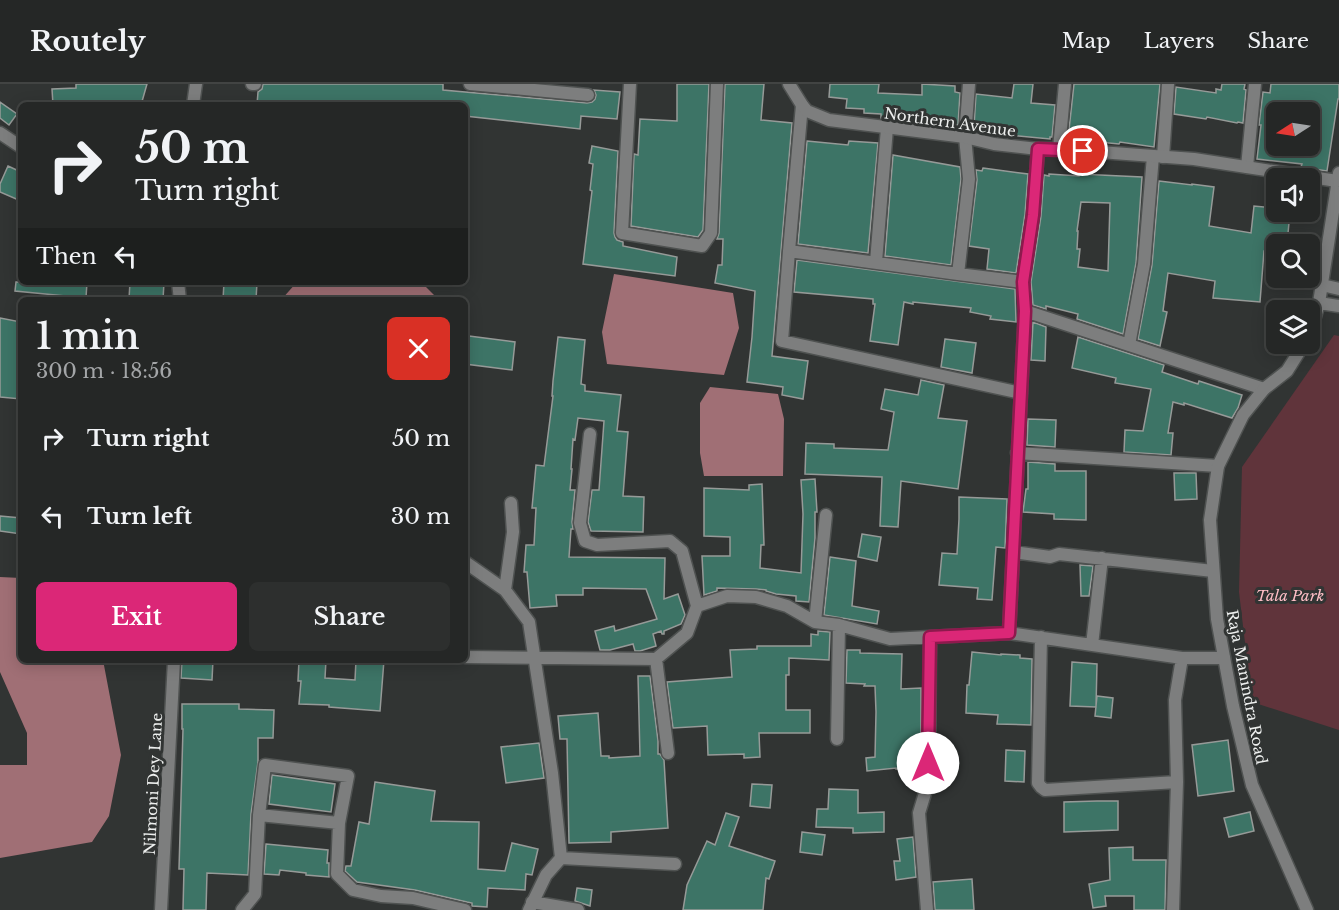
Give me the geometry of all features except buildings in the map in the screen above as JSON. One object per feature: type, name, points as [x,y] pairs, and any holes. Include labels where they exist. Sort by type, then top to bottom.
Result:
[{"type":"street","points":[[193,102],[196,84]]},
{"type":"street","points":[[470,84],[588,95]]},
{"type":"street","points":[[630,84],[622,233],[702,246],[711,233],[717,84]]},
{"type":"street","name":"Northern Avenue","points":[[789,84],[807,111],[829,120],[994,144],[1194,159],[1338,178]]},
{"type":"street","points":[[958,274],[969,179],[965,138],[969,84]]},
{"type":"street","points":[[1059,149],[1065,84]]},
{"type":"street","points":[[1129,345],[1144,264],[1168,84]]},
{"type":"street","points":[[1247,167],[1255,84]]},
{"type":"street","points":[[802,105],[782,341],[1021,393]]},
{"type":"street","points":[[876,262],[887,128]]},
{"type":"street","points":[[0,133],[18,145]]},
{"type":"street","points":[[1009,633],[1025,311],[1023,282],[1033,215],[1038,149]]},
{"type":"street","points":[[1320,300],[1338,178]]},
{"type":"street","points":[[789,251],[1023,282]]},
{"type":"street","points":[[1322,285],[1339,288]]},
{"type":"street","points":[[1320,303],[1339,306]]},
{"type":"street","points":[[1025,311],[1264,389]]},
{"type":"street","name":"Raja Manindra Road","points":[[1298,354],[1287,371],[1264,389],[1243,415],[1218,466],[1210,520],[1217,619],[1233,706],[1252,785],[1307,910]]},
{"type":"street","points":[[468,657],[656,660],[687,633],[697,606],[682,551],[670,541],[597,545],[585,541],[580,523],[590,434]]},
{"type":"street","points":[[1017,453],[1218,466]]},
{"type":"street","points":[[505,590],[513,532],[511,503]]},
{"type":"street","points":[[815,622],[826,515]]},
{"type":"street","points":[[1013,552],[1050,557],[1059,554],[1102,558],[1213,571]]},
{"type":"street","points":[[1092,645],[1102,558]]},
{"type":"street","points":[[468,564],[505,590],[529,622],[552,773],[561,858],[546,875],[531,906],[578,910]]},
{"type":"street","points":[[697,606],[728,596],[756,597],[787,606],[815,622],[839,625],[890,639],[1009,633],[1182,658],[1224,658]]},
{"type":"street","points":[[837,739],[839,625]]},
{"type":"street","points":[[927,910],[919,813],[928,780],[930,637]]},
{"type":"street","points":[[1041,637],[1038,783],[1041,787],[1046,790],[1177,782]]},
{"type":"street","points":[[1173,910],[1177,782],[1175,700],[1182,658]]},
{"type":"street","points":[[656,660],[668,753]]},
{"type":"street","name":"Nilmoni Dey Lane","points":[[161,910],[174,663]]},
{"type":"street","points":[[242,910],[255,894],[259,815],[265,765],[348,776],[339,823],[337,874],[353,890],[381,896],[412,898],[465,910]]},
{"type":"street","points":[[259,815],[339,823]]},
{"type":"street","points":[[561,858],[675,864]]},
{"type":"green space","name":"Tala Park","points":[[1334,335],[1339,336],[1339,730],[1252,702],[1239,592],[1242,467]]},
{"type":"shaded area","points":[[614,274],[733,293],[739,328],[724,375],[607,364],[602,332]]},
{"type":"shaded area","points":[[294,285],[424,285],[436,297],[284,297]]},
{"type":"shaded area","points":[[710,387],[778,394],[784,419],[783,476],[704,476],[700,453],[700,403]]},
{"type":"shaded area","points":[[0,577],[18,578],[18,663],[104,663],[121,755],[109,816],[92,842],[0,858],[0,765],[27,765],[27,733],[0,672]]},
{"type":"route","points":[[928,763],[930,637],[1009,633],[1025,311],[1023,282],[1033,215],[1038,149],[1083,151]]}]
